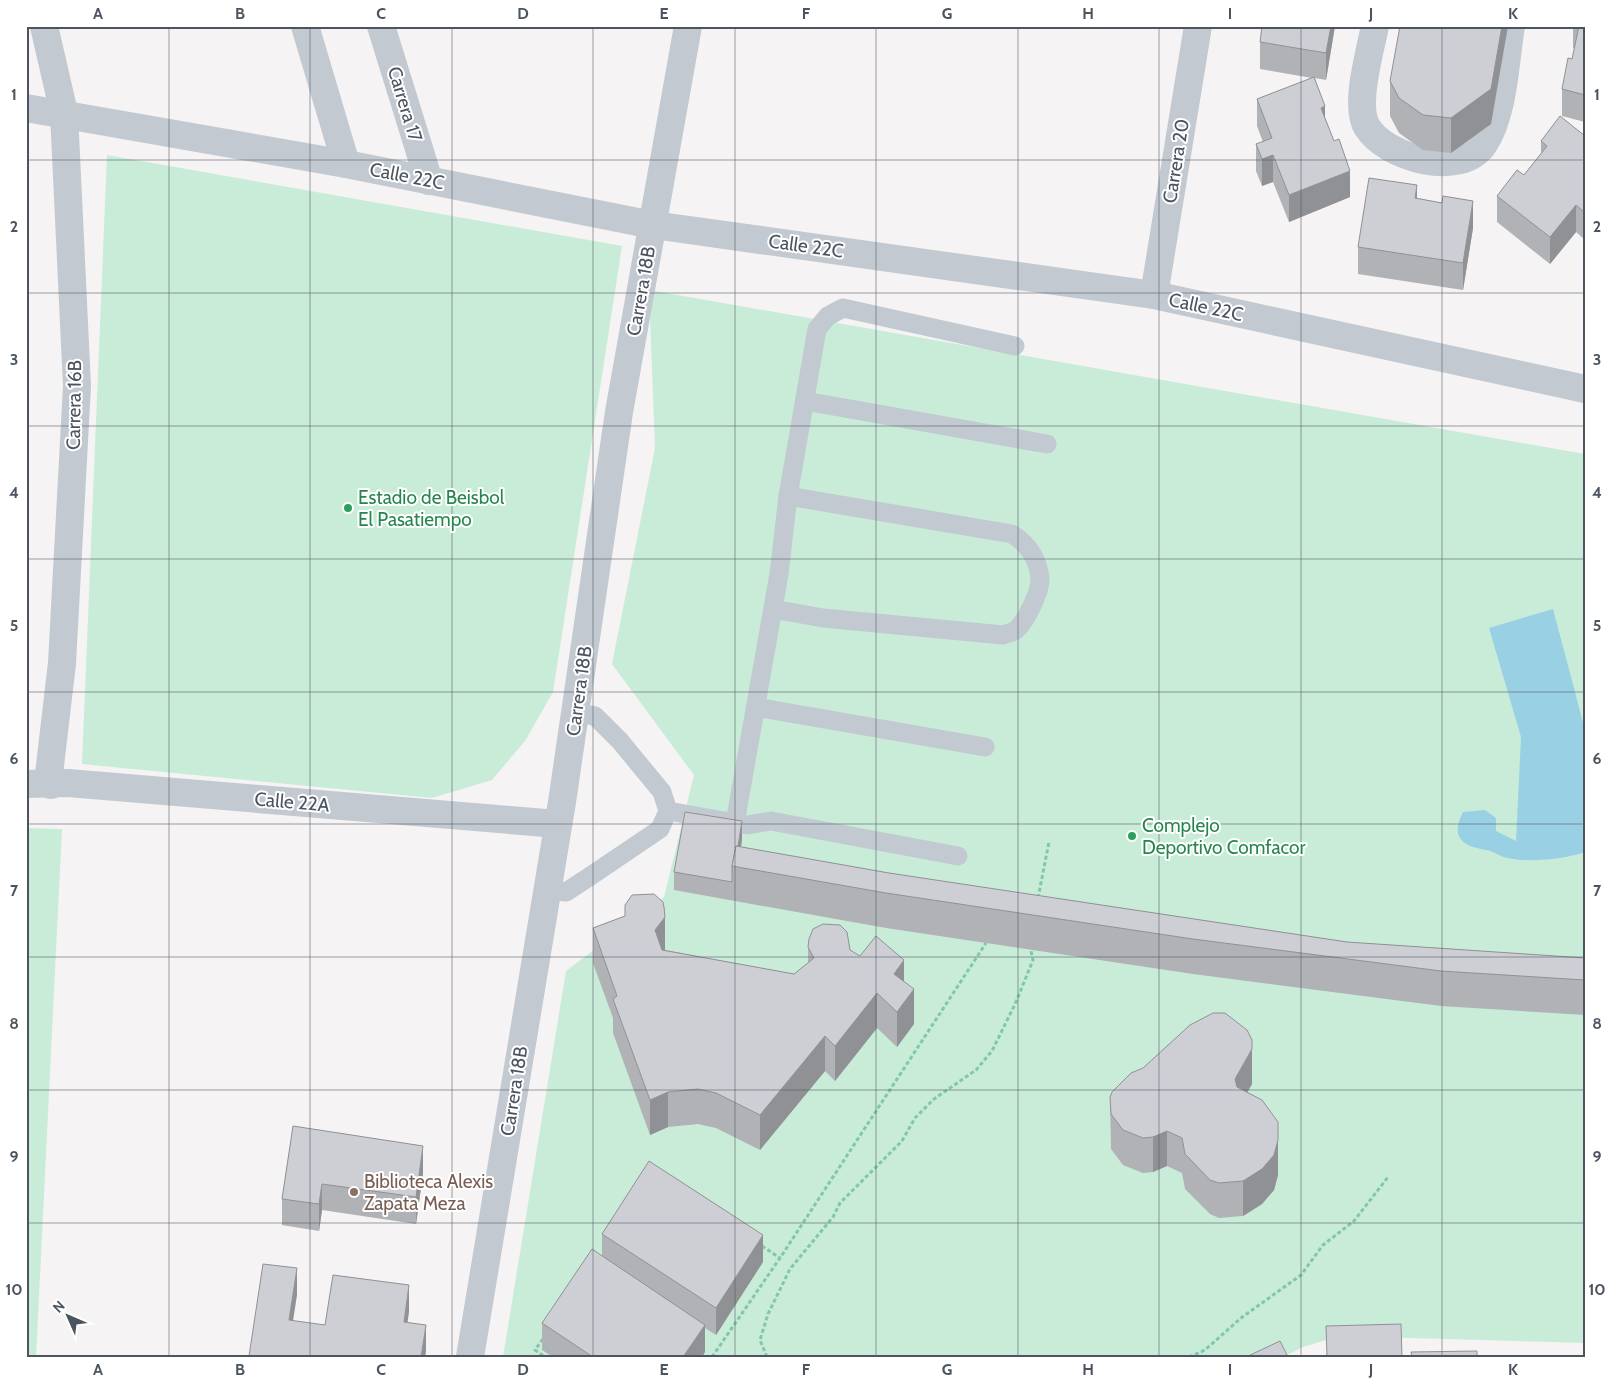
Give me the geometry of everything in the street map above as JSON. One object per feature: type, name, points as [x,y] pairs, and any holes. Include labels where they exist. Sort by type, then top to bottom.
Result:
[{"type":"street","name":"Carrera 16B","points":[[39,784],[49,774],[62,663],[77,386],[64,113],[44,26]]},
{"type":"street","points":[[305,26],[346,164]]},
{"type":"street","name":"Carrera 17","points":[[381,26],[429,181]]},
{"type":"street","name":"Carrera 18B","points":[[470,1357],[576,713],[619,412],[688,26]]},
{"type":"street","name":"Carrera 20","points":[[1154,295],[1198,26]]},
{"type":"street","points":[[1375,26],[1361,106],[1367,127],[1386,145],[1423,162],[1463,160],[1483,146],[1496,121],[1511,26]]},
{"type":"street","name":"Calle 22C","points":[[26,108],[64,113],[346,164],[653,225],[1154,295],[1585,389]]},
{"type":"street","name":"Calle 22A","points":[[39,784],[68,783],[545,823],[557,826]]},
{"type":"lane","points":[[735,823],[773,609],[788,496],[817,329],[828,316],[843,308],[1015,346]]},
{"type":"lane","points":[[804,401],[1047,444]]},
{"type":"lane","points":[[773,609],[823,618],[1003,635],[1016,631],[1029,613],[1040,581],[1033,554],[1022,540],[1012,534],[788,496]]},
{"type":"lane","points":[[756,707],[985,747]]},
{"type":"lane","points":[[547,890],[566,892],[589,877],[660,829],[668,811],[662,792],[620,741],[595,716],[576,713]]},
{"type":"lane","points":[[668,811],[747,825],[771,821],[958,856]]},
{"type":"path","points":[[1037,906],[1049,842]]},
{"type":"path","points":[[712,1357],[780,1258],[986,943]]},
{"type":"path","points":[[767,1357],[760,1340],[768,1314],[790,1269],[833,1217],[840,1203],[902,1140],[916,1118],[934,1098],[976,1070],[992,1051],[1016,1002],[1033,960],[1031,951]]},
{"type":"path","points":[[1189,1357],[1205,1350],[1241,1318],[1301,1275],[1323,1245],[1354,1221],[1388,1177]]},
{"type":"path","points":[[756,1242],[780,1258]]},
{"type":"path","points":[[545,1357],[536,1350],[546,1334]]},
{"type":"green space","points":[[107,155],[622,246],[553,692],[525,741],[492,780],[432,798],[82,764]]},
{"type":"green space","name":"Complejo Deportivo Comfacor","points":[[649,290],[1585,454],[1585,1343],[1339,1336],[1303,1347],[1283,1357],[503,1357],[566,971],[664,897],[694,775],[612,664],[655,448]]},
{"type":"green space","points":[[26,828],[62,829],[36,1357],[26,1357]]},
{"type":"water","points":[[1553,609],[1585,730],[1585,852],[1568,857],[1516,859],[1465,843],[1458,834],[1459,821],[1463,812],[1485,810],[1496,818],[1496,831],[1516,841],[1521,737],[1489,628]]},
{"type":"building","points":[[1262,26],[1331,26],[1326,53],[1260,42]]},
{"type":"building","points":[[1400,26],[1502,26],[1491,89],[1451,118],[1423,115],[1399,98],[1390,81]]},
{"type":"building","points":[[1579,26],[1585,26],[1585,95],[1562,89],[1568,58],[1572,59]]},
{"type":"building","points":[[1314,77],[1325,106],[1321,108],[1334,141],[1339,139],[1350,171],[1289,195],[1273,155],[1262,159],[1256,144],[1272,138],[1257,99]]},
{"type":"building","points":[[1560,116],[1585,136],[1585,213],[1576,205],[1550,237],[1497,196],[1517,170],[1524,175],[1547,146],[1541,141]]},
{"type":"building","points":[[1369,178],[1417,185],[1415,198],[1442,203],[1443,196],[1473,201],[1463,263],[1358,247]]},
{"type":"building","points":[[685,812],[742,821],[738,846],[736,846],[732,866],[732,882],[674,872]]},
{"type":"building","points":[[736,846],[889,873],[1347,942],[1585,958],[1585,980],[1441,971],[1193,939],[886,893],[732,866]]},
{"type":"building","points":[[654,894],[663,902],[664,907],[665,917],[655,930],[662,950],[794,974],[814,958],[808,947],[813,929],[823,924],[840,925],[847,932],[850,950],[860,956],[876,936],[904,960],[894,974],[914,989],[897,1012],[877,993],[835,1046],[825,1036],[760,1115],[716,1093],[698,1089],[668,1092],[650,1100],[613,999],[617,996],[593,928],[625,916],[625,905],[632,895]]},
{"type":"building","points":[[1213,1013],[1225,1013],[1247,1030],[1252,1040],[1252,1049],[1235,1079],[1237,1087],[1262,1100],[1278,1122],[1278,1140],[1274,1155],[1262,1169],[1243,1181],[1219,1183],[1210,1180],[1185,1154],[1182,1138],[1167,1131],[1153,1137],[1143,1138],[1123,1130],[1111,1114],[1110,1097],[1112,1092],[1131,1073],[1143,1068],[1190,1025]]},
{"type":"building","points":[[293,1126],[423,1146],[416,1197],[322,1184],[319,1204],[282,1199]]},
{"type":"building","points":[[649,1161],[763,1235],[716,1308],[602,1234]]},
{"type":"building","points":[[592,1249],[705,1325],[683,1357],[593,1357],[542,1323]]},
{"type":"building","points":[[263,1264],[297,1268],[289,1320],[325,1325],[333,1275],[409,1285],[404,1322],[426,1325],[421,1357],[249,1356]]},
{"type":"building","points":[[1401,1324],[1402,1357],[1327,1357],[1326,1326]]},
{"type":"building","points":[[1280,1341],[1288,1357],[1246,1357]]},
{"type":"building","points":[[1477,1351],[1477,1357],[1412,1357],[1411,1352]]},
{"type":"place","name":"Estadio de Beisbol El Pasatiempo","points":[[348,508]]},
{"type":"place","name":"Complejo Deportivo Comfacor","points":[[1132,836]]},
{"type":"place","name":"Biblioteca Alexis Zapata Meza","points":[[354,1192]]}]
